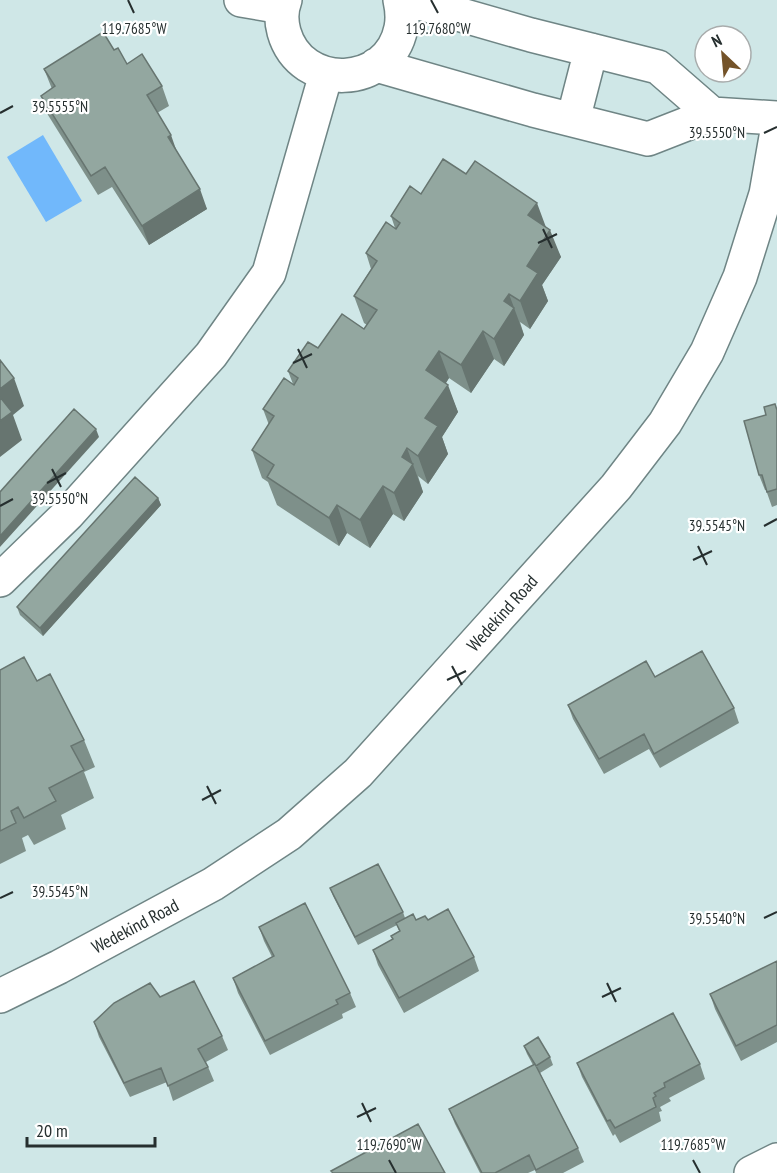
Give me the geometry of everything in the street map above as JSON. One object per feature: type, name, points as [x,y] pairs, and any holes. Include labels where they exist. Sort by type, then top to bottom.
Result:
[{"type":"street","points":[[241,0],[283,3],[282,24],[287,41],[297,56],[310,67],[326,74],[339,76],[352,76],[365,72],[388,55],[401,28],[400,0]]},
{"type":"street","points":[[409,0],[531,35],[658,67],[712,114]]},
{"type":"street","points":[[573,120],[591,50]]},
{"type":"street","points":[[376,65],[648,140],[712,114],[777,118]]},
{"type":"street","points":[[0,580],[68,514],[211,355],[269,273],[326,74]]},
{"type":"street","name":"Wedekind Road","points":[[0,996],[213,884],[289,834],[358,773],[616,487],[665,423],[707,352],[740,277],[766,194],[777,131]]},
{"type":"street","points":[[751,1173],[777,1160]]},
{"type":"water","points":[[43,135],[82,201],[46,222],[7,157]]},
{"type":"building","points":[[103,32],[114,50],[118,48],[127,64],[142,54],[162,86],[147,95],[171,135],[168,137],[200,189],[142,226],[105,167],[91,176],[41,96],[55,86],[44,69]]},
{"type":"building","points":[[443,159],[466,174],[475,161],[537,203],[528,215],[550,230],[527,266],[538,273],[520,301],[509,294],[504,301],[514,308],[494,339],[483,331],[461,365],[439,351],[426,370],[448,385],[425,418],[438,426],[418,456],[407,448],[402,457],[413,464],[394,493],[383,486],[360,520],[337,505],[329,518],[267,477],[274,465],[252,450],[274,416],[263,409],[284,378],[294,385],[298,378],[288,371],[308,342],[318,348],[342,314],[364,329],[377,310],[354,296],[377,261],[366,253],[386,222],[396,229],[400,223],[391,216],[410,186],[421,194]]},
{"type":"building","points":[[0,360],[14,378],[0,389]]},
{"type":"building","points":[[0,397],[12,412],[0,421]]},
{"type":"building","points":[[775,404],[777,410],[777,489],[767,492],[762,475],[759,475],[744,421],[766,415],[764,407]]},
{"type":"building","points":[[74,409],[96,429],[0,536],[0,492]]},
{"type":"building","points":[[135,477],[158,498],[40,628],[17,607]]},
{"type":"building","points":[[702,651],[734,708],[654,754],[644,734],[599,759],[568,705],[646,661],[655,677]]},
{"type":"building","points":[[24,657],[37,681],[50,674],[84,740],[71,746],[84,770],[49,788],[56,801],[24,818],[18,807],[11,811],[16,823],[0,831],[0,670]]},
{"type":"building","points":[[378,864],[403,912],[355,937],[330,888]]},
{"type":"building","points":[[305,903],[350,993],[336,1000],[338,1004],[265,1041],[233,978],[274,956],[259,927]]},
{"type":"building","points":[[448,909],[474,957],[399,998],[373,950],[393,939],[391,936],[400,931],[396,923],[413,914],[416,920],[425,916],[428,920]]},
{"type":"building","points":[[777,961],[777,1025],[736,1046],[710,994]]},
{"type":"building","points":[[194,981],[222,1036],[198,1049],[208,1067],[168,1086],[161,1068],[124,1083],[94,1022],[114,1003],[150,983],[160,997]]},
{"type":"building","points":[[673,1013],[700,1064],[664,1083],[665,1087],[654,1093],[656,1107],[615,1128],[610,1120],[607,1121],[577,1063]]},
{"type":"building","points":[[538,1037],[550,1057],[536,1066],[524,1046]]},
{"type":"building","points":[[535,1064],[578,1148],[536,1170],[529,1155],[495,1173],[482,1173],[449,1109]]},
{"type":"building","points":[[418,1124],[445,1173],[333,1173],[331,1171]]}]
